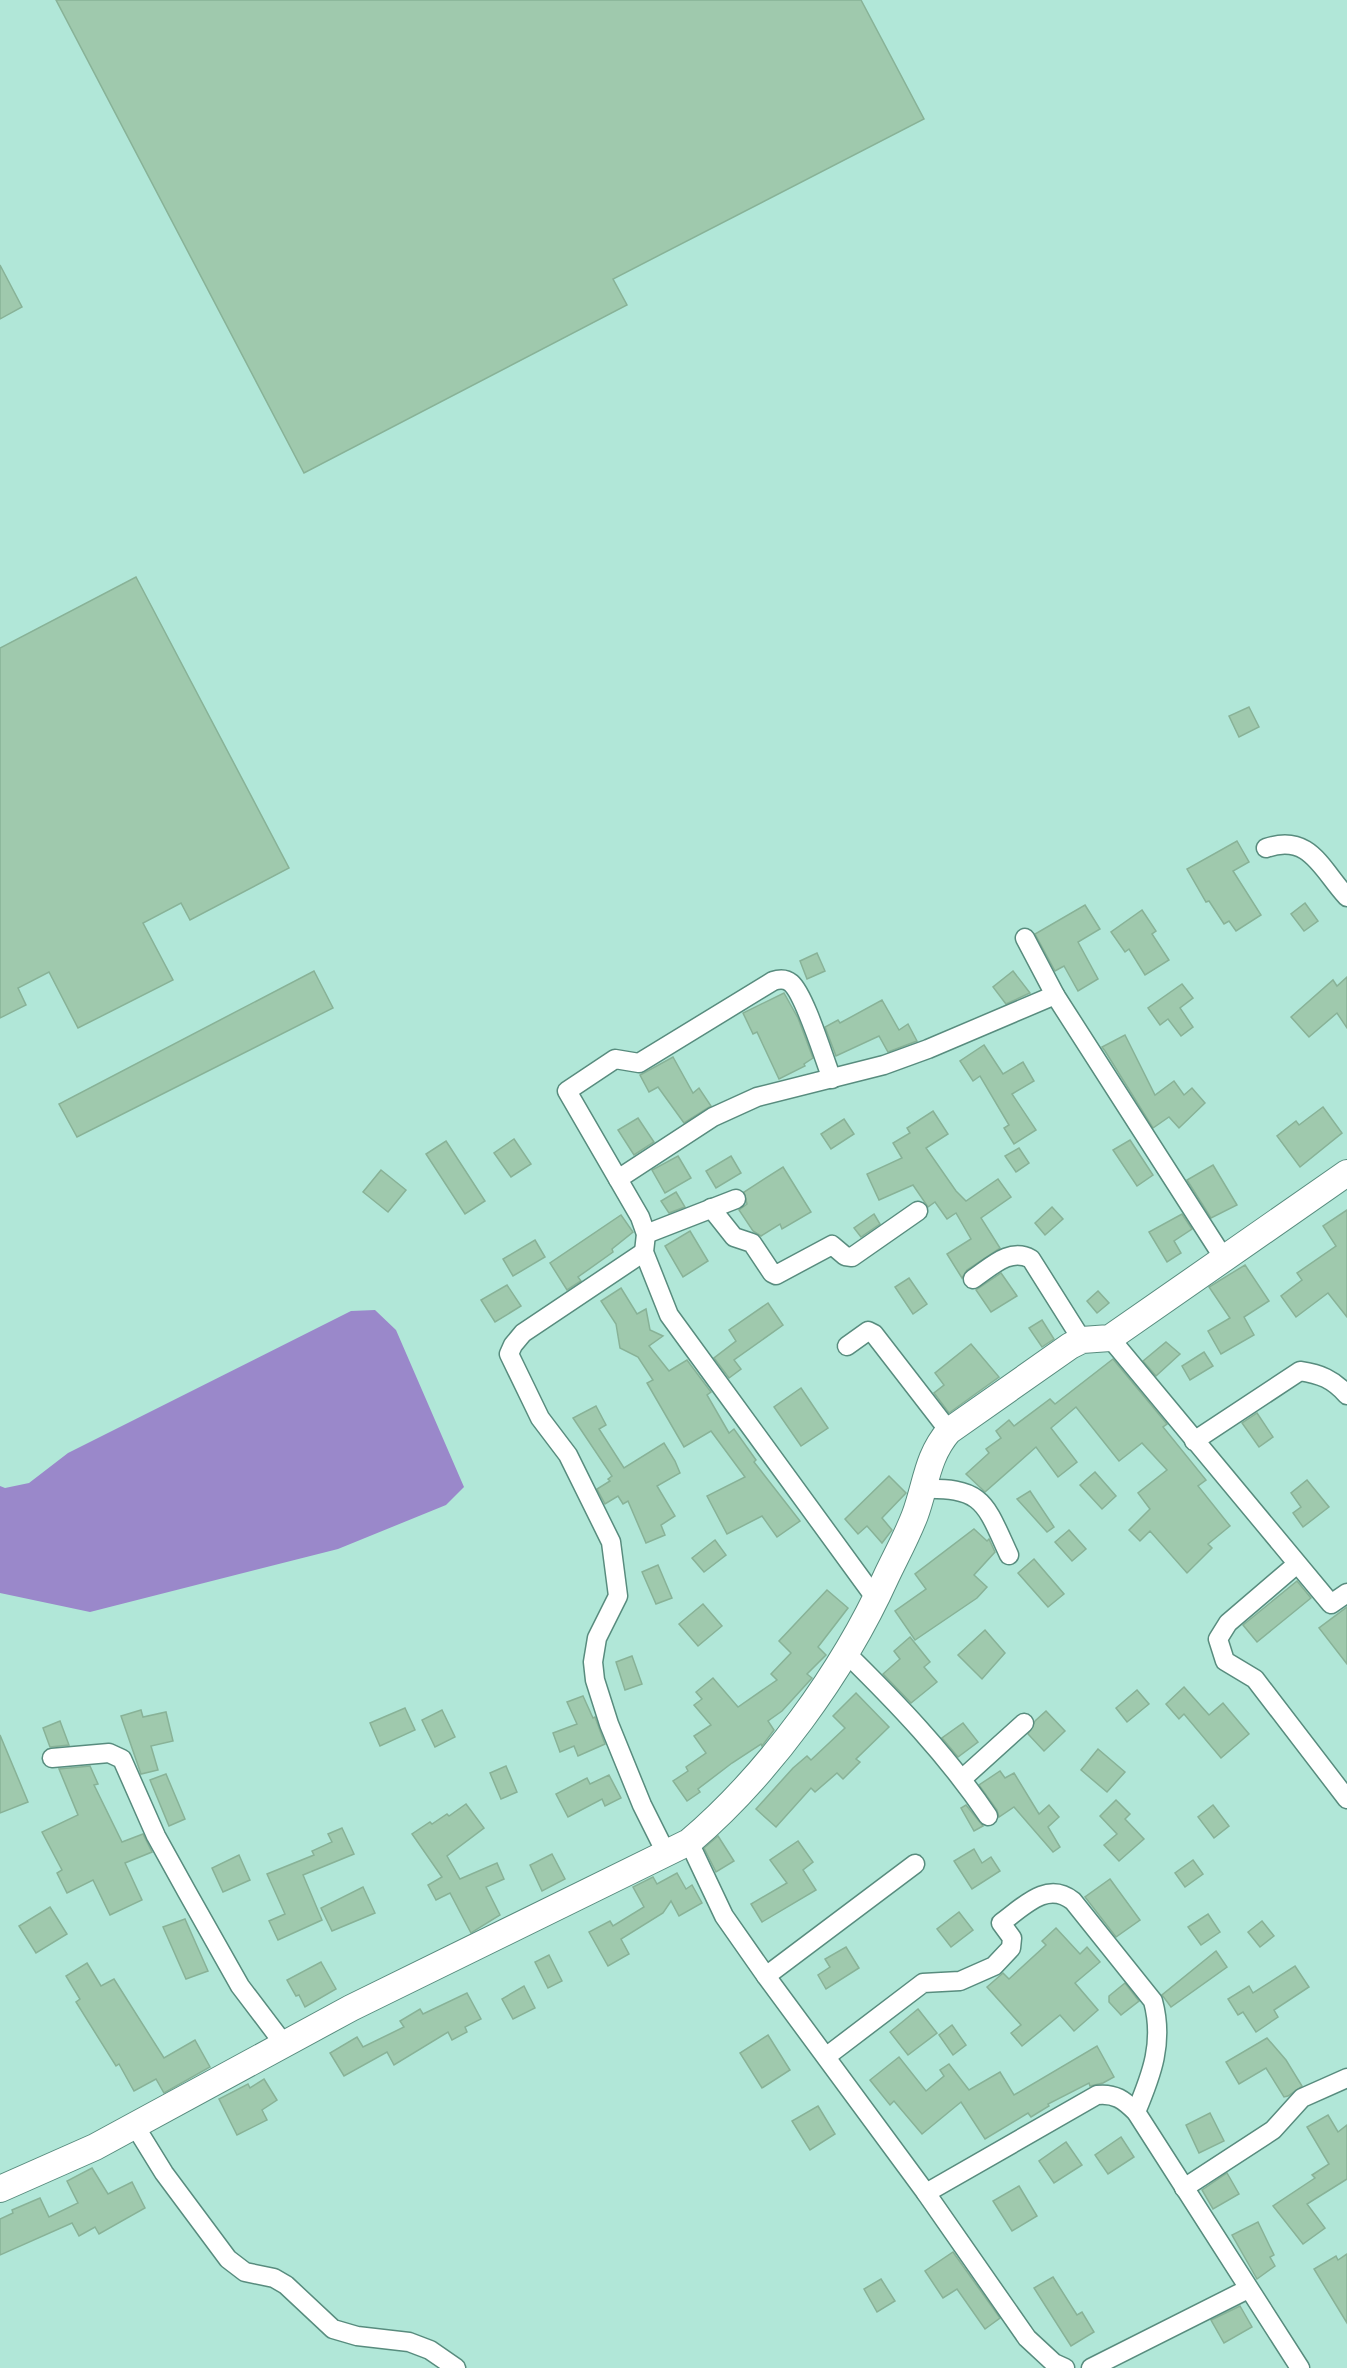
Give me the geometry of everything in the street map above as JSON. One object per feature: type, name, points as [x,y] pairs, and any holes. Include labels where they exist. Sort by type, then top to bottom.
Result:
[{"type":"street","points":[[1266,848],[1291,843],[1300,845],[1308,851],[1347,897]]},
{"type":"street","points":[[1025,938],[1055,995],[1223,1257]]},
{"type":"street","points":[[832,1079],[796,990],[782,979],[773,981],[639,1063],[615,1059],[567,1091],[633,1204],[669,1315],[876,1599]]},
{"type":"street","points":[[618,1179],[712,1117],[757,1097],[832,1079],[928,1049],[1055,995]]},
{"type":"street","points":[[0,2189],[135,2126],[351,2008],[677,1848],[723,1812],[778,1752],[844,1652],[876,1599],[915,1514],[927,1467],[940,1442],[949,1431],[1082,1340],[1110,1338],[1223,1257],[1347,1173]]},
{"type":"street","points":[[736,1198],[711,1208],[645,1243],[523,1334],[513,1345],[509,1354],[540,1418],[568,1455],[611,1542],[618,1596],[597,1638],[593,1662],[596,1680],[609,1724],[642,1805],[677,1848],[766,1976],[926,2193],[1027,2338],[1047,2357],[1065,2368]]},
{"type":"street","points":[[711,1208],[734,1237],[752,1243],[772,1273],[776,1275],[832,1245],[845,1256],[852,1257],[918,1211]]},
{"type":"street","points":[[973,1279],[1014,1253],[1031,1259],[1082,1340]]},
{"type":"street","points":[[847,1346],[868,1331],[874,1334],[949,1431]]},
{"type":"street","points":[[1110,1338],[1331,1604],[1347,1593]]},
{"type":"street","points":[[1194,1441],[1300,1371],[1320,1373],[1338,1384],[1347,1395]]},
{"type":"street","points":[[921,1489],[963,1490],[980,1501],[993,1521],[1009,1556]]},
{"type":"street","points":[[1298,1564],[1228,1623],[1218,1639],[1225,1661],[1255,1679],[1347,1799]]},
{"type":"street","points":[[844,1652],[913,1720],[962,1779],[988,1816]]},
{"type":"street","points":[[962,1779],[1024,1723]]},
{"type":"street","points":[[52,1758],[109,1753],[122,1759],[156,1836],[240,1986],[284,2044]]},
{"type":"street","points":[[766,1976],[915,1864]]},
{"type":"street","points":[[827,2056],[923,1983],[960,1981],[994,1966],[1011,1948],[1012,1938],[1001,1923],[1043,1893],[1055,1893],[1065,1895],[1073,1901],[1153,2001],[1158,2020],[1157,2056],[1136,2112]]},
{"type":"street","points":[[1184,2188],[1273,2130],[1302,2098],[1347,2078]]},
{"type":"street","points":[[926,2193],[1097,2095],[1109,2093],[1123,2099],[1136,2112],[1300,2368]]},
{"type":"street","points":[[135,2126],[164,2173],[228,2259],[236,2266],[244,2272],[274,2278],[286,2285],[333,2329],[357,2336],[409,2342],[430,2350],[456,2368]]},
{"type":"street","points":[[1090,2368],[1248,2289]]},
{"type":"shaded area","points":[[375,1310],[396,1330],[464,1487],[446,1505],[338,1549],[90,1612],[0,1593],[0,1486],[5,1488],[29,1483],[68,1453],[351,1311]]},
{"type":"building","points":[[56,0],[861,0],[924,119],[613,279],[627,305],[304,473]]},
{"type":"building","points":[[0,265],[22,307],[0,319]]},
{"type":"building","points":[[136,577],[289,868],[190,920],[181,903],[143,923],[173,980],[78,1028],[49,972],[18,988],[26,1005],[0,1018],[0,648]]},
{"type":"building","points":[[1249,707],[1259,727],[1239,737],[1229,716]]},
{"type":"building","points":[[1237,841],[1249,862],[1233,871],[1261,915],[1236,931],[1229,921],[1224,924],[1209,901],[1206,902],[1187,869]]},
{"type":"building","points":[[1305,903],[1318,921],[1304,931],[1291,914]]},
{"type":"building","points":[[1085,905],[1100,929],[1078,942],[1098,979],[1078,991],[1064,966],[1055,971],[1035,934]]},
{"type":"building","points":[[1142,910],[1156,931],[1152,934],[1169,960],[1145,975],[1129,949],[1125,952],[1111,932]]},
{"type":"building","points":[[817,953],[825,971],[807,979],[800,961]]},
{"type":"building","points":[[314,971],[333,1008],[77,1137],[59,1104]]},
{"type":"building","points":[[1013,971],[1030,993],[1006,1004],[993,987]]},
{"type":"building","points":[[1347,977],[1347,1028],[1337,1013],[1309,1037],[1291,1017],[1333,980],[1337,986]]},
{"type":"building","points":[[1182,984],[1193,998],[1180,1008],[1193,1027],[1181,1036],[1168,1019],[1160,1025],[1148,1008]]},
{"type":"building","points":[[784,993],[798,1018],[813,1058],[804,1064],[805,1066],[779,1079],[757,1032],[753,1034],[743,1013]]},
{"type":"building","points":[[882,1000],[899,1030],[908,1024],[917,1041],[888,1052],[879,1036],[836,1056],[825,1027],[838,1020],[840,1023]]},
{"type":"building","points":[[1125,1035],[1155,1095],[1174,1081],[1184,1095],[1192,1088],[1205,1103],[1179,1128],[1169,1117],[1153,1128],[1102,1047]]},
{"type":"building","points":[[984,1045],[1003,1074],[1023,1062],[1034,1081],[1012,1094],[1036,1130],[1014,1144],[1004,1128],[1009,1125],[980,1076],[973,1081],[960,1061]]},
{"type":"building","points":[[673,1057],[693,1093],[699,1088],[711,1106],[684,1123],[658,1087],[649,1092],[640,1075]]},
{"type":"building","points":[[1323,1107],[1342,1133],[1300,1167],[1277,1136],[1296,1121],[1299,1125]]},
{"type":"building","points":[[933,1111],[948,1134],[926,1148],[956,1191],[966,1201],[998,1179],[1011,1197],[981,1218],[1000,1248],[967,1270],[962,1278],[947,1254],[971,1239],[956,1213],[947,1219],[935,1202],[928,1207],[913,1185],[879,1200],[867,1174],[902,1158],[893,1143],[910,1133],[907,1128]]},
{"type":"building","points":[[638,1118],[654,1142],[634,1155],[618,1130]]},
{"type":"building","points":[[844,1119],[854,1134],[831,1149],[821,1134]]},
{"type":"building","points":[[514,1139],[531,1164],[511,1177],[494,1153]]},
{"type":"building","points":[[1130,1140],[1153,1175],[1137,1186],[1113,1150]]},
{"type":"building","points":[[446,1141],[485,1201],[465,1214],[426,1154]]},
{"type":"building","points":[[1019,1148],[1029,1163],[1016,1172],[1005,1156]]},
{"type":"building","points":[[678,1156],[691,1178],[665,1193],[652,1170]]},
{"type":"building","points":[[731,1156],[741,1173],[716,1188],[706,1171]]},
{"type":"building","points":[[1213,1165],[1237,1205],[1211,1218],[1187,1180]]},
{"type":"building","points":[[783,1167],[811,1212],[782,1229],[780,1224],[761,1236],[753,1231],[739,1210],[747,1204],[744,1192]]},
{"type":"building","points":[[381,1170],[406,1190],[388,1212],[363,1192]]},
{"type":"building","points":[[676,1192],[685,1207],[669,1213],[661,1201]]},
{"type":"building","points":[[1052,1207],[1063,1219],[1045,1235],[1035,1223]]},
{"type":"building","points":[[1347,1210],[1347,1317],[1328,1293],[1296,1317],[1281,1296],[1302,1280],[1297,1273],[1336,1246],[1323,1226]]},
{"type":"building","points":[[874,1214],[880,1224],[861,1237],[854,1228]]},
{"type":"building","points":[[1182,1214],[1192,1229],[1174,1241],[1181,1253],[1167,1262],[1149,1232]]},
{"type":"building","points":[[621,1215],[633,1232],[612,1249],[613,1252],[578,1277],[581,1281],[567,1290],[550,1263]]},
{"type":"building","points":[[690,1231],[708,1261],[683,1277],[665,1246]]},
{"type":"building","points":[[535,1240],[545,1257],[513,1276],[503,1259]]},
{"type":"building","points":[[1245,1265],[1269,1301],[1244,1317],[1254,1335],[1221,1354],[1208,1331],[1230,1318],[1209,1287]]},
{"type":"building","points":[[1001,1273],[1017,1296],[991,1312],[976,1290]]},
{"type":"building","points":[[909,1278],[927,1304],[913,1314],[895,1287]]},
{"type":"building","points":[[507,1285],[521,1306],[495,1322],[481,1300]]},
{"type":"building","points":[[621,1288],[637,1314],[646,1309],[650,1330],[663,1336],[649,1346],[669,1371],[687,1360],[711,1392],[707,1395],[729,1433],[734,1429],[756,1460],[754,1462],[800,1521],[777,1537],[762,1516],[727,1534],[707,1496],[745,1477],[711,1431],[684,1447],[647,1383],[653,1380],[638,1357],[620,1348],[616,1324],[601,1301]]},
{"type":"building","points":[[1098,1291],[1109,1303],[1097,1313],[1087,1301]]},
{"type":"building","points":[[768,1303],[783,1325],[734,1360],[741,1369],[729,1378],[714,1358],[736,1341],[729,1330]]},
{"type":"building","points":[[1042,1320],[1054,1339],[1042,1347],[1029,1328]]},
{"type":"building","points":[[1166,1342],[1180,1354],[1156,1376],[1143,1361]]},
{"type":"building","points":[[971,1344],[999,1377],[949,1413],[934,1393],[944,1385],[935,1373]]},
{"type":"building","points":[[1204,1352],[1213,1366],[1190,1380],[1182,1366]]},
{"type":"building","points":[[1113,1359],[1167,1424],[1163,1427],[1206,1480],[1198,1486],[1230,1526],[1208,1544],[1212,1548],[1187,1573],[1150,1531],[1140,1541],[1129,1530],[1150,1509],[1138,1493],[1167,1470],[1142,1443],[1119,1461],[1076,1407],[1051,1428],[1077,1462],[1058,1477],[1036,1447],[985,1492],[966,1474],[989,1453],[986,1449],[1001,1438],[996,1431],[1009,1420],[1014,1426],[1050,1399],[1055,1404]]},
{"type":"building","points":[[801,1388],[828,1428],[801,1446],[774,1407]]},
{"type":"building","points":[[596,1406],[606,1425],[599,1429],[624,1468],[664,1443],[675,1461],[680,1473],[657,1486],[675,1516],[661,1525],[665,1535],[646,1543],[628,1501],[623,1504],[618,1496],[605,1504],[597,1489],[610,1481],[608,1479],[612,1476],[573,1418]]},
{"type":"building","points":[[1257,1413],[1273,1437],[1259,1447],[1242,1423]]},
{"type":"building","points":[[1095,1472],[1116,1496],[1102,1509],[1080,1485]]},
{"type":"building","points":[[889,1476],[906,1493],[882,1518],[892,1530],[882,1543],[867,1526],[858,1534],[845,1519]]},
{"type":"building","points":[[1307,1480],[1329,1507],[1303,1527],[1293,1513],[1301,1507],[1291,1493]]},
{"type":"building","points":[[1030,1491],[1054,1527],[1047,1532],[1017,1499]]},
{"type":"building","points":[[974,1529],[987,1541],[989,1539],[995,1552],[974,1575],[987,1587],[977,1598],[915,1640],[895,1611],[926,1589],[915,1574]]},
{"type":"building","points":[[1069,1530],[1086,1549],[1072,1561],[1055,1542]]},
{"type":"building","points":[[715,1540],[726,1555],[704,1572],[692,1558]]},
{"type":"building","points":[[1034,1559],[1064,1594],[1048,1607],[1018,1573]]},
{"type":"building","points":[[658,1565],[672,1598],[656,1604],[642,1572]]},
{"type":"building","points":[[1297,1581],[1311,1598],[1257,1642],[1243,1625]]},
{"type":"building","points":[[827,1590],[848,1608],[818,1647],[826,1655],[807,1674],[812,1678],[782,1711],[768,1721],[774,1730],[762,1746],[761,1744],[732,1763],[698,1789],[700,1792],[687,1801],[673,1781],[688,1771],[686,1767],[706,1753],[694,1736],[711,1725],[694,1705],[702,1699],[696,1692],[713,1678],[738,1707],[777,1680],[771,1674],[791,1653],[779,1641]]},
{"type":"building","points":[[703,1604],[722,1626],[698,1646],[679,1624]]},
{"type":"building","points":[[1347,1607],[1347,1664],[1319,1628]]},
{"type":"building","points":[[985,1630],[1005,1653],[982,1679],[958,1655]]},
{"type":"building","points":[[910,1637],[930,1662],[924,1667],[937,1682],[911,1703],[883,1674],[900,1659],[894,1651]]},
{"type":"building","points":[[632,1656],[642,1684],[625,1690],[616,1662]]},
{"type":"building","points":[[1184,1687],[1209,1715],[1223,1703],[1249,1734],[1221,1758],[1184,1714],[1179,1719],[1166,1704]]},
{"type":"building","points":[[1137,1690],[1149,1704],[1127,1722],[1116,1708]]},
{"type":"building","points":[[856,1693],[889,1727],[856,1759],[860,1762],[843,1779],[837,1773],[815,1792],[811,1788],[776,1827],[756,1809],[793,1768],[807,1756],[811,1760],[845,1728],[833,1716]]},
{"type":"building","points":[[583,1696],[593,1718],[595,1717],[605,1744],[578,1756],[574,1746],[560,1752],[553,1733],[577,1724],[567,1702]]},
{"type":"building","points":[[405,1708],[415,1730],[380,1746],[370,1723]]},
{"type":"building","points":[[141,1710],[143,1717],[166,1712],[173,1741],[151,1746],[158,1770],[141,1774],[121,1716]]},
{"type":"building","points":[[442,1710],[455,1737],[435,1747],[422,1720]]},
{"type":"building","points":[[1046,1711],[1065,1731],[1044,1751],[1028,1734],[1035,1721]]},
{"type":"building","points":[[60,1721],[69,1745],[50,1747],[43,1728]]},
{"type":"building","points":[[963,1723],[978,1742],[958,1757],[942,1738]]},
{"type":"building","points":[[0,1735],[28,1802],[0,1813]]},
{"type":"building","points":[[1098,1749],[1125,1772],[1107,1792],[1081,1770]]},
{"type":"building","points":[[90,1766],[98,1784],[94,1785],[122,1842],[143,1834],[152,1852],[125,1863],[142,1900],[110,1915],[93,1880],[67,1893],[57,1873],[62,1870],[42,1832],[78,1815],[59,1769]]},
{"type":"building","points":[[506,1766],[517,1792],[501,1799],[490,1773]]},
{"type":"building","points":[[1000,1771],[1005,1778],[1014,1773],[1039,1814],[1049,1805],[1059,1817],[1048,1827],[1060,1847],[1053,1852],[1014,1807],[999,1817],[997,1810],[979,1785]]},
{"type":"building","points":[[166,1774],[185,1819],[169,1826],[150,1780]]},
{"type":"building","points":[[609,1775],[621,1798],[605,1806],[602,1799],[568,1817],[556,1794],[587,1778],[590,1784]]},
{"type":"building","points":[[1116,1800],[1130,1814],[1125,1819],[1144,1839],[1119,1861],[1104,1845],[1117,1834],[1100,1816]]},
{"type":"building","points":[[466,1804],[484,1828],[447,1856],[460,1879],[497,1863],[504,1879],[486,1887],[500,1915],[471,1933],[450,1893],[436,1900],[428,1885],[442,1877],[412,1834],[430,1822],[432,1824],[447,1814],[449,1816]]},
{"type":"building","points":[[966,1805],[983,1826],[974,1831],[961,1808]]},
{"type":"building","points":[[1213,1805],[1229,1826],[1214,1838],[1198,1817]]},
{"type":"building","points":[[342,1828],[354,1854],[303,1875],[322,1920],[278,1940],[269,1921],[285,1914],[267,1874],[314,1855],[312,1851],[332,1842],[328,1834]]},
{"type":"building","points":[[718,1836],[734,1861],[716,1872],[704,1848]]},
{"type":"building","points":[[798,1841],[813,1862],[803,1870],[816,1890],[762,1922],[751,1904],[787,1883],[770,1860]]},
{"type":"building","points":[[974,1849],[982,1863],[991,1857],[1000,1871],[972,1889],[954,1861]]},
{"type":"building","points":[[552,1854],[565,1879],[542,1891],[530,1865]]},
{"type":"building","points":[[239,1855],[250,1880],[223,1892],[212,1868]]},
{"type":"building","points":[[1193,1860],[1203,1874],[1185,1887],[1175,1873]]},
{"type":"building","points":[[677,1873],[686,1889],[692,1885],[702,1903],[679,1916],[671,1901],[663,1913],[621,1939],[629,1954],[608,1966],[589,1932],[610,1921],[613,1926],[644,1907],[633,1887],[653,1877],[657,1884]]},
{"type":"building","points":[[1110,1879],[1140,1920],[1116,1937],[1085,1897]]},
{"type":"building","points":[[363,1887],[375,1913],[332,1931],[321,1908]]},
{"type":"building","points":[[50,1907],[67,1934],[36,1953],[19,1926]]},
{"type":"building","points":[[959,1912],[973,1930],[951,1947],[937,1929]]},
{"type":"building","points":[[1208,1914],[1220,1932],[1201,1945],[1188,1927]]},
{"type":"building","points":[[185,1919],[208,1971],[186,1979],[163,1927]]},
{"type":"building","points":[[1262,1921],[1274,1936],[1260,1947],[1248,1932]]},
{"type":"building","points":[[1056,1928],[1080,1954],[1087,1947],[1100,1962],[1075,1983],[1098,2010],[1074,2031],[1060,2015],[1022,2046],[1011,2033],[1021,2025],[987,1987],[1003,1973],[1009,1979],[1046,1945],[1042,1941]]},
{"type":"building","points":[[846,1947],[859,1968],[826,1989],[818,1975],[830,1967],[825,1959]]},
{"type":"building","points":[[1216,1951],[1227,1967],[1171,2007],[1162,1995]]},
{"type":"building","points":[[549,1955],[562,1981],[548,1988],[535,1962]]},
{"type":"building","points":[[321,1962],[336,1989],[305,2007],[287,1980]]},
{"type":"building","points":[[87,1963],[101,1986],[114,1979],[164,2058],[195,2040],[210,2067],[164,2093],[156,2079],[134,2091],[119,2064],[116,2066],[76,2002],[80,1999],[66,1976]]},
{"type":"building","points":[[1295,1966],[1309,1987],[1274,2010],[1278,2017],[1256,2032],[1243,2012],[1238,2015],[1228,1999],[1249,1986],[1253,1993]]},
{"type":"building","points":[[1125,1983],[1139,2001],[1121,2015],[1109,2002],[1109,1996]]},
{"type":"building","points":[[524,1986],[535,2008],[513,2019],[502,1999]]},
{"type":"building","points":[[467,1993],[481,2019],[465,2027],[467,2032],[452,2040],[448,2032],[394,2065],[387,2052],[344,2076],[330,2053],[357,2037],[363,2047],[404,2027],[400,2021],[420,2009],[423,2014]]},
{"type":"building","points":[[918,2009],[937,2033],[908,2055],[890,2032]]},
{"type":"building","points":[[952,2025],[966,2045],[953,2055],[939,2035]]},
{"type":"building","points":[[768,2035],[790,2070],[762,2088],[740,2053]]},
{"type":"building","points":[[1267,2038],[1286,2060],[1302,2086],[1288,2096],[1284,2097],[1266,2068],[1239,2084],[1226,2062]]},
{"type":"building","points":[[1097,2046],[1114,2077],[1103,2083],[1090,2086],[1089,2083],[1048,2104],[1049,2106],[1031,2117],[1028,2113],[985,2139],[961,2102],[922,2134],[894,2101],[890,2105],[870,2080],[899,2057],[926,2091],[944,2076],[940,2070],[949,2064],[969,2090],[1000,2072],[1014,2095]]},
{"type":"building","points":[[264,2079],[277,2100],[262,2110],[267,2120],[237,2135],[219,2099],[248,2084],[250,2088]]},
{"type":"building","points":[[818,2106],[835,2134],[810,2150],[792,2121]]},
{"type":"building","points":[[1210,2113],[1224,2141],[1199,2153],[1186,2125]]},
{"type":"building","points":[[1328,2115],[1338,2132],[1347,2125],[1347,2179],[1307,2204],[1325,2228],[1303,2244],[1273,2206],[1315,2178],[1312,2175],[1329,2164],[1307,2127]]},
{"type":"building","points":[[1121,2137],[1134,2157],[1108,2174],[1095,2155]]},
{"type":"building","points":[[1066,2142],[1082,2165],[1054,2183],[1039,2161]]},
{"type":"building","points":[[92,2168],[108,2194],[132,2182],[145,2208],[99,2234],[95,2227],[79,2236],[72,2223],[0,2255],[0,2219],[13,2213],[12,2210],[40,2198],[49,2217],[78,2203],[67,2181]]},
{"type":"building","points":[[1227,2173],[1239,2194],[1213,2209],[1202,2190]]},
{"type":"building","points":[[1019,2186],[1037,2216],[1012,2231],[993,2201]]},
{"type":"building","points":[[1258,2222],[1274,2255],[1270,2257],[1275,2266],[1257,2279],[1232,2235]]},
{"type":"building","points":[[953,2252],[1000,2318],[985,2329],[957,2289],[943,2298],[925,2271]]},
{"type":"building","points":[[1347,2254],[1347,2323],[1314,2269],[1336,2256],[1338,2260]]},
{"type":"building","points":[[1053,2277],[1077,2315],[1082,2312],[1094,2332],[1071,2346],[1034,2288]]},
{"type":"building","points":[[881,2279],[895,2301],[877,2312],[864,2289]]},
{"type":"building","points":[[1240,2306],[1252,2327],[1224,2343],[1211,2320]]}]
